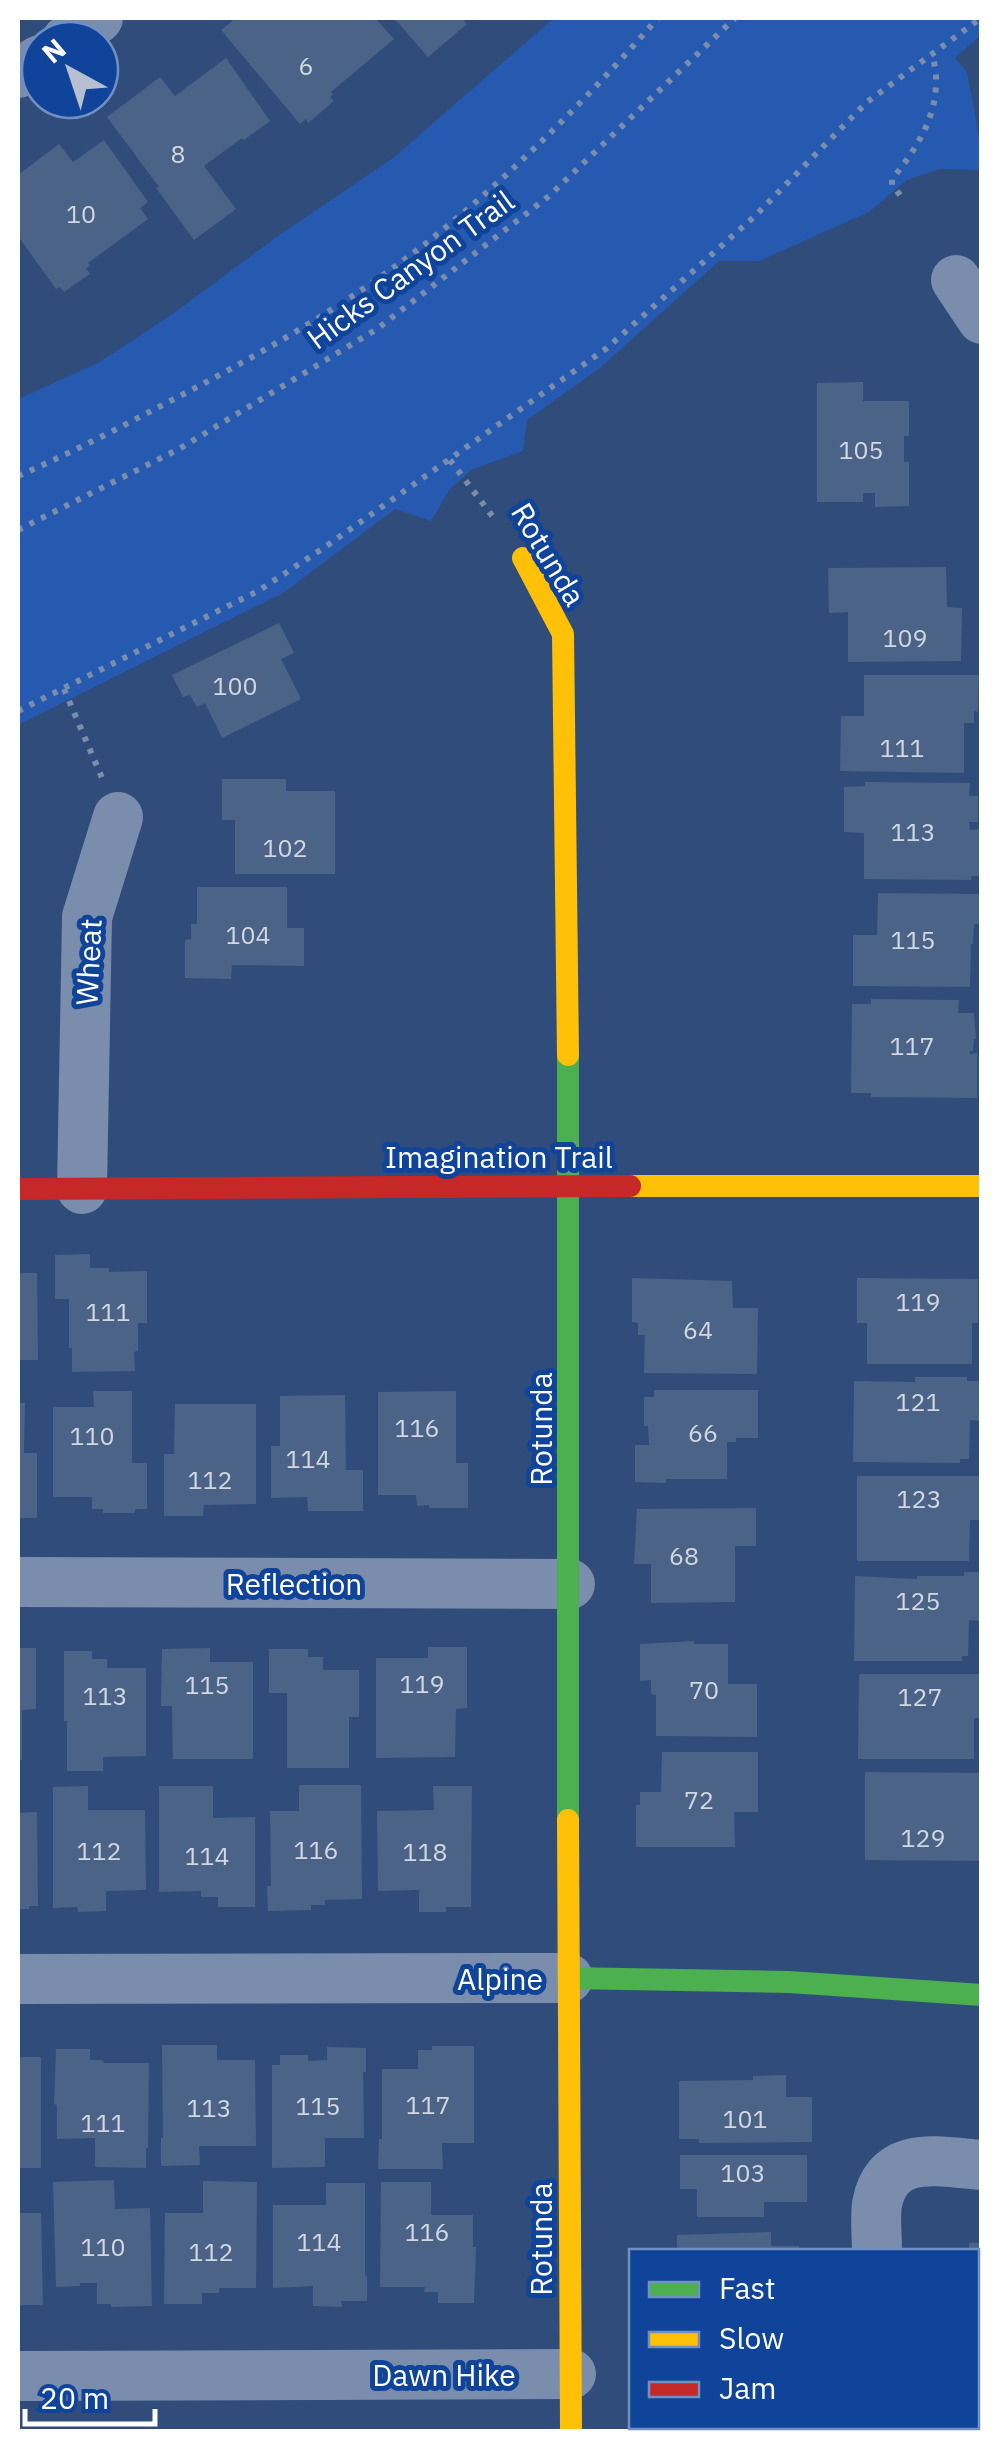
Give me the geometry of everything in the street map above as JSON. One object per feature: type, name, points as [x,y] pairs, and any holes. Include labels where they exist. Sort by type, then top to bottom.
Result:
[{"type":"street","name":"Rotunda","points":[[523,558],[562,634],[570,1186],[571,2432]]},
{"type":"street","name":"Wheat","points":[[82,1189],[87,918],[118,816]]},
{"type":"street","name":"Imagination Trail","points":[[18,1190],[982,1186]]},
{"type":"street","name":"Reflection","points":[[18,1582],[570,1584]]},
{"type":"street","name":"Alpine","points":[[18,1979],[568,1978],[788,1982],[982,1995]]},
{"type":"street","points":[[877,2249],[877,2204],[887,2178],[900,2167],[913,2161],[982,2165]]},
{"type":"street","name":"Dawn Hike","points":[[18,2376],[571,2374]]},
{"type":"path","points":[[18,476],[226,372],[328,312],[424,244],[520,162],[606,78],[658,18]]},
{"type":"path","name":"Hicks Canyon Trail","points":[[18,530],[178,450],[377,329],[549,196],[735,18]]},
{"type":"path","points":[[18,711],[258,590],[325,548],[607,348],[756,215],[868,102],[982,18]]},
{"type":"path","points":[[900,195],[892,179],[917,147],[931,113],[938,72],[932,54]]},
{"type":"path","name":"Rotunda","points":[[450,460],[523,558]]},
{"type":"path","points":[[64,690],[118,816]]},
{"type":"shaded area","points":[[554,18],[981,18],[981,35],[955,58],[967,72],[981,147],[981,170],[940,169],[907,180],[869,212],[759,261],[719,261],[600,368],[527,420],[523,451],[471,470],[450,489],[431,521],[395,509],[283,593],[18,725],[18,399],[98,363],[393,158]]},
{"type":"building","points":[[236,18],[375,18],[394,39],[331,92],[334,101],[308,123],[306,119],[300,124],[221,30]]},
{"type":"building","points":[[394,18],[462,18],[467,24],[428,57]]},
{"type":"building","points":[[226,58],[270,121],[204,166],[236,209],[194,240],[109,120],[120,120],[120,107],[160,77],[175,96]]},
{"type":"building","points":[[104,140],[148,202],[140,208],[148,219],[88,263],[90,274],[64,292],[60,287],[56,289],[18,236],[18,175],[59,144],[73,162]]},
{"type":"building","points":[[863,382],[863,401],[909,401],[904,462],[909,462],[909,506],[875,507],[875,493],[863,493],[863,502],[817,502],[817,383]]},
{"type":"building","points":[[946,567],[947,607],[962,608],[961,661],[848,662],[848,612],[829,613],[828,568]]},
{"type":"building","points":[[279,623],[294,653],[281,659],[301,699],[222,738],[205,703],[197,707],[190,695],[183,697],[172,675]]},
{"type":"building","points":[[864,675],[979,675],[978,712],[974,711],[974,723],[964,723],[964,773],[840,771],[841,716],[864,716]]},
{"type":"building","points":[[222,779],[286,779],[286,791],[335,791],[335,874],[235,874],[235,820],[222,820]]},
{"type":"building","points":[[865,782],[970,783],[969,796],[978,796],[978,822],[969,822],[970,830],[982,829],[982,876],[971,876],[971,880],[864,879],[864,833],[844,832],[844,787],[865,786]]},
{"type":"building","points":[[197,887],[287,887],[287,928],[304,928],[304,966],[232,965],[231,979],[185,978],[185,940],[191,939],[191,924],[197,924]]},
{"type":"building","points":[[878,893],[982,894],[982,924],[974,924],[971,944],[970,987],[853,986],[853,935],[877,935]]},
{"type":"building","points":[[871,999],[959,1000],[958,1013],[974,1013],[976,1039],[970,1054],[977,1053],[977,1098],[871,1097],[871,1093],[851,1093],[852,1004],[871,1004]]},
{"type":"building","points":[[90,1254],[90,1268],[147,1271],[147,1323],[138,1323],[135,1371],[72,1372],[69,1299],[55,1299],[55,1255]]},
{"type":"building","points":[[18,1273],[37,1273],[38,1360],[18,1360]]},
{"type":"building","points":[[632,1278],[732,1281],[733,1308],[758,1308],[757,1374],[644,1373],[645,1335],[638,1335],[638,1323],[632,1322]]},
{"type":"building","points":[[857,1278],[978,1279],[978,1323],[972,1323],[972,1364],[867,1364],[867,1323],[857,1323]]},
{"type":"building","points":[[915,1377],[967,1377],[967,1381],[982,1381],[982,1421],[970,1420],[969,1459],[960,1459],[960,1463],[853,1462],[854,1381],[915,1382]]},
{"type":"building","points":[[654,1390],[758,1390],[758,1438],[727,1442],[727,1479],[635,1482],[635,1445],[649,1445],[648,1426],[644,1426],[644,1397],[654,1397]]},
{"type":"building","points":[[93,1391],[132,1391],[132,1463],[147,1463],[147,1509],[103,1513],[103,1509],[92,1509],[92,1497],[53,1497],[53,1407],[94,1407]]},
{"type":"building","points":[[456,1391],[456,1463],[468,1463],[468,1508],[429,1508],[417,1506],[416,1495],[378,1495],[378,1392]]},
{"type":"building","points":[[345,1395],[346,1470],[363,1470],[363,1511],[308,1511],[307,1497],[271,1498],[271,1446],[280,1446],[280,1396]]},
{"type":"building","points":[[18,1403],[25,1403],[24,1453],[37,1453],[37,1518],[18,1518]]},
{"type":"building","points":[[175,1404],[256,1404],[256,1504],[204,1505],[203,1516],[164,1516],[164,1454],[174,1454]]},
{"type":"building","points":[[857,1476],[982,1476],[982,1520],[970,1520],[969,1561],[857,1561]]},
{"type":"building","points":[[756,1508],[756,1546],[735,1546],[735,1602],[651,1603],[651,1564],[634,1564],[637,1509]]},
{"type":"building","points":[[964,1572],[982,1572],[982,1621],[969,1620],[968,1656],[962,1656],[962,1661],[854,1661],[855,1576],[917,1579],[964,1576]]},
{"type":"building","points":[[640,1644],[728,1644],[728,1684],[757,1684],[757,1737],[656,1736],[656,1695],[651,1694],[651,1680],[640,1681]]},
{"type":"building","points":[[428,1647],[467,1647],[467,1708],[456,1709],[455,1757],[376,1758],[376,1658],[428,1658]]},
{"type":"building","points":[[18,1648],[36,1648],[36,1709],[22,1710],[22,1760],[18,1760]]},
{"type":"building","points":[[210,1648],[210,1662],[253,1662],[253,1759],[173,1759],[172,1706],[161,1706],[162,1649]]},
{"type":"building","points":[[269,1649],[308,1649],[308,1657],[323,1657],[323,1670],[359,1670],[359,1717],[349,1717],[349,1768],[287,1768],[287,1693],[269,1693]]},
{"type":"building","points":[[64,1651],[92,1651],[92,1659],[107,1659],[107,1668],[146,1668],[146,1756],[103,1757],[103,1771],[67,1771]]},
{"type":"building","points":[[859,1674],[982,1674],[982,1718],[974,1718],[974,1759],[858,1759]]},
{"type":"building","points":[[662,1752],[758,1752],[758,1812],[734,1812],[735,1847],[636,1847],[636,1805],[640,1805],[640,1792],[661,1792]]},
{"type":"building","points":[[865,1772],[981,1773],[982,1861],[865,1860]]},
{"type":"building","points":[[299,1785],[361,1785],[362,1899],[325,1900],[325,1905],[311,1905],[311,1910],[268,1911],[270,1811],[299,1811]]},
{"type":"building","points":[[88,1786],[88,1810],[145,1810],[146,1890],[106,1891],[106,1911],[53,1908],[53,1787]]},
{"type":"building","points":[[159,1786],[213,1786],[213,1818],[255,1817],[255,1907],[218,1907],[218,1897],[201,1897],[201,1891],[159,1892]]},
{"type":"building","points":[[433,1786],[472,1786],[471,1907],[419,1912],[419,1890],[378,1891],[377,1811],[434,1810]]},
{"type":"building","points":[[37,1812],[38,1906],[18,1909],[18,1813]]},
{"type":"building","points":[[162,2045],[217,2045],[217,2060],[255,2060],[256,2146],[199,2146],[200,2165],[161,2166]]},
{"type":"building","points":[[432,2046],[474,2046],[474,2143],[442,2143],[443,2169],[378,2169],[382,2069],[418,2069],[418,2050],[432,2050]]},
{"type":"building","points":[[327,2047],[366,2048],[364,2138],[325,2138],[325,2167],[272,2168],[272,2065],[280,2065],[280,2055],[308,2055],[308,2061],[327,2060]]},
{"type":"building","points":[[56,2049],[90,2049],[90,2060],[104,2063],[149,2063],[146,2168],[95,2167],[95,2138],[57,2139]]},
{"type":"building","points":[[18,2057],[41,2057],[41,2168],[18,2168]]},
{"type":"building","points":[[786,2075],[786,2097],[812,2097],[812,2142],[699,2143],[699,2139],[679,2139],[679,2081],[753,2080],[753,2076]]},
{"type":"building","points":[[680,2155],[807,2155],[807,2202],[764,2202],[764,2217],[697,2217],[697,2189],[680,2189]]},
{"type":"building","points":[[114,2180],[115,2209],[150,2208],[152,2306],[97,2304],[97,2283],[56,2287],[53,2182]]},
{"type":"building","points":[[203,2181],[257,2182],[256,2288],[219,2288],[219,2293],[202,2293],[202,2304],[164,2304],[165,2213],[203,2213]]},
{"type":"building","points":[[381,2182],[431,2182],[431,2215],[473,2215],[474,2303],[438,2303],[438,2292],[424,2292],[425,2287],[380,2287]]},
{"type":"building","points":[[326,2183],[365,2183],[367,2301],[341,2301],[342,2307],[313,2306],[313,2286],[273,2288],[273,2205],[326,2205]]},
{"type":"building","points":[[18,2213],[41,2213],[43,2305],[18,2305]]},
{"type":"building","points":[[771,2232],[771,2246],[799,2249],[677,2249],[677,2235]]},
{"type":"building","points":[[969,2243],[982,2243],[982,2309],[979,2249],[969,2249]]},
{"type":"building","points":[[979,2323],[982,2323],[979,2369]]},
{"type":"building","points":[[982,2410],[982,2432],[943,2432],[979,2429]]},
{"type":"building","points":[[681,2429],[811,2429],[811,2432]]},
{"type":"traffic: fast","points":[[568,1055],[568,1820]]},
{"type":"traffic: fast","points":[[568,1978],[789,1982],[982,1995]]},
{"type":"traffic: slow","points":[[523,558],[563,634],[568,1055]]},
{"type":"traffic: slow","points":[[630,1186],[982,1186]]},
{"type":"traffic: slow","points":[[568,1820],[571,2432]]},
{"type":"traffic: jam","points":[[18,1189],[630,1186]]}]
